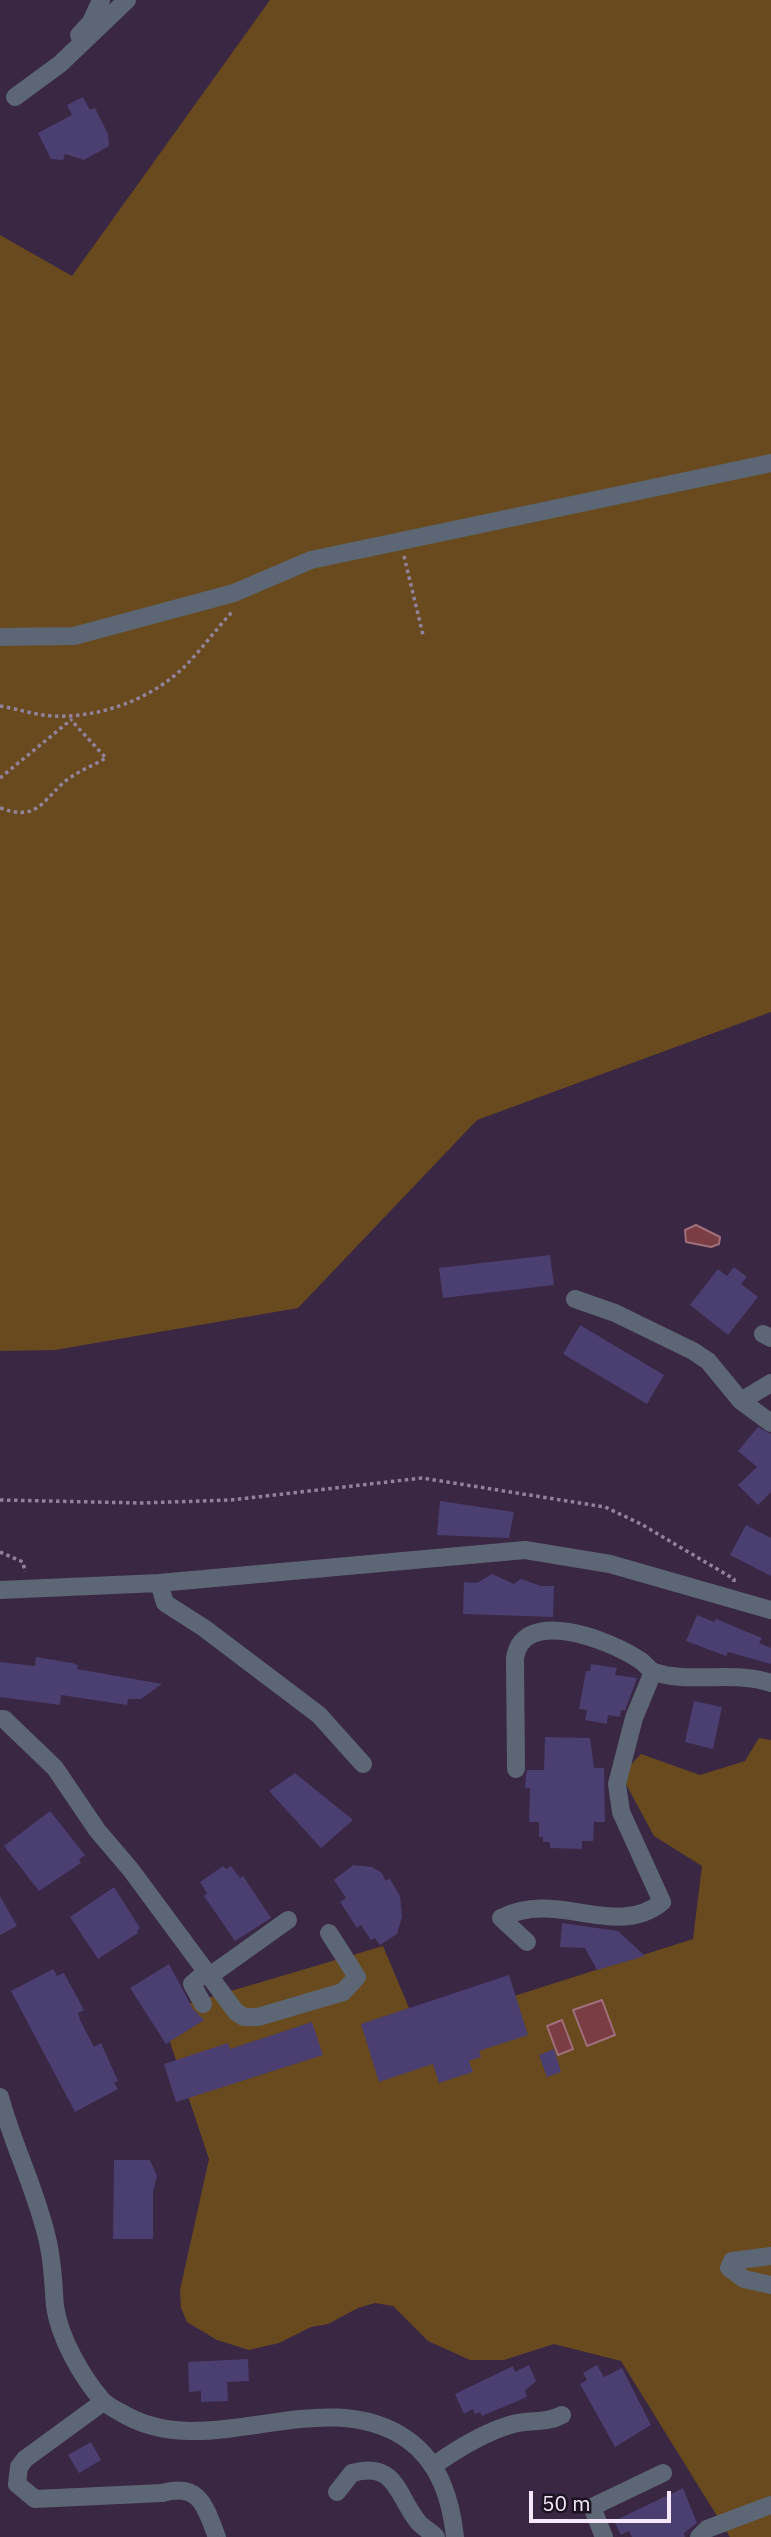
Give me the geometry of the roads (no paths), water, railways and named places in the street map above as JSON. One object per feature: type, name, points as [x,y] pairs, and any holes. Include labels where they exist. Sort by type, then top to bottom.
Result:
[{"type":"street","points":[[60,64],[69,44],[91,22],[101,0]]},
{"type":"street","points":[[15,97],[60,64],[127,0]]},
{"type":"street","points":[[0,637],[74,636],[168,613],[247,587],[311,560],[771,463]]},
{"type":"street","points":[[575,1299],[615,1313],[693,1351],[708,1361],[741,1401],[771,1423]]},
{"type":"street","points":[[741,1401],[771,1383]]},
{"type":"street","points":[[0,1590],[159,1583],[525,1550],[610,1564],[771,1610]]},
{"type":"street","points":[[159,1583],[165,1603],[204,1628],[319,1715],[363,1764]]},
{"type":"street","points":[[516,1769],[513,1701],[515,1658],[521,1640],[541,1631],[573,1633],[611,1645],[638,1659],[653,1672],[741,1676],[771,1683]]},
{"type":"street","points":[[527,1942],[501,1918],[519,1909],[536,1907],[622,1919],[637,1917],[662,1902],[621,1812],[617,1784],[629,1731],[653,1672]]},
{"type":"street","points":[[0,1719],[21,1733],[55,1768],[97,1830],[209,1973],[236,2012],[244,2017],[258,2017],[343,1992],[357,1977],[329,1933]]},
{"type":"street","points":[[202,2004],[192,1984],[288,1920]]},
{"type":"street","points":[[0,2097],[3,2119],[47,2237],[54,2277],[55,2309],[77,2364],[103,2402],[130,2418],[172,2430],[246,2427],[312,2418],[372,2422],[395,2431],[417,2447],[433,2466],[447,2493],[455,2537]]},
{"type":"street","points":[[771,2256],[732,2262],[729,2267],[744,2279],[771,2285]]},
{"type":"street","points":[[103,2402],[25,2459],[19,2467],[17,2484],[35,2499],[136,2495],[178,2488],[191,2491],[205,2509],[217,2537]]},
{"type":"street","points":[[433,2466],[497,2430],[515,2423],[541,2423],[562,2415]]},
{"type":"street","points":[[337,2492],[352,2473],[378,2470],[391,2479],[416,2518],[436,2537]]},
{"type":"street","points":[[604,2537],[592,2507],[663,2473]]},
{"type":"street","points":[[699,2537],[707,2529],[771,2505]]},
{"type":"street","points":[[414,2537],[416,2518]]}]
